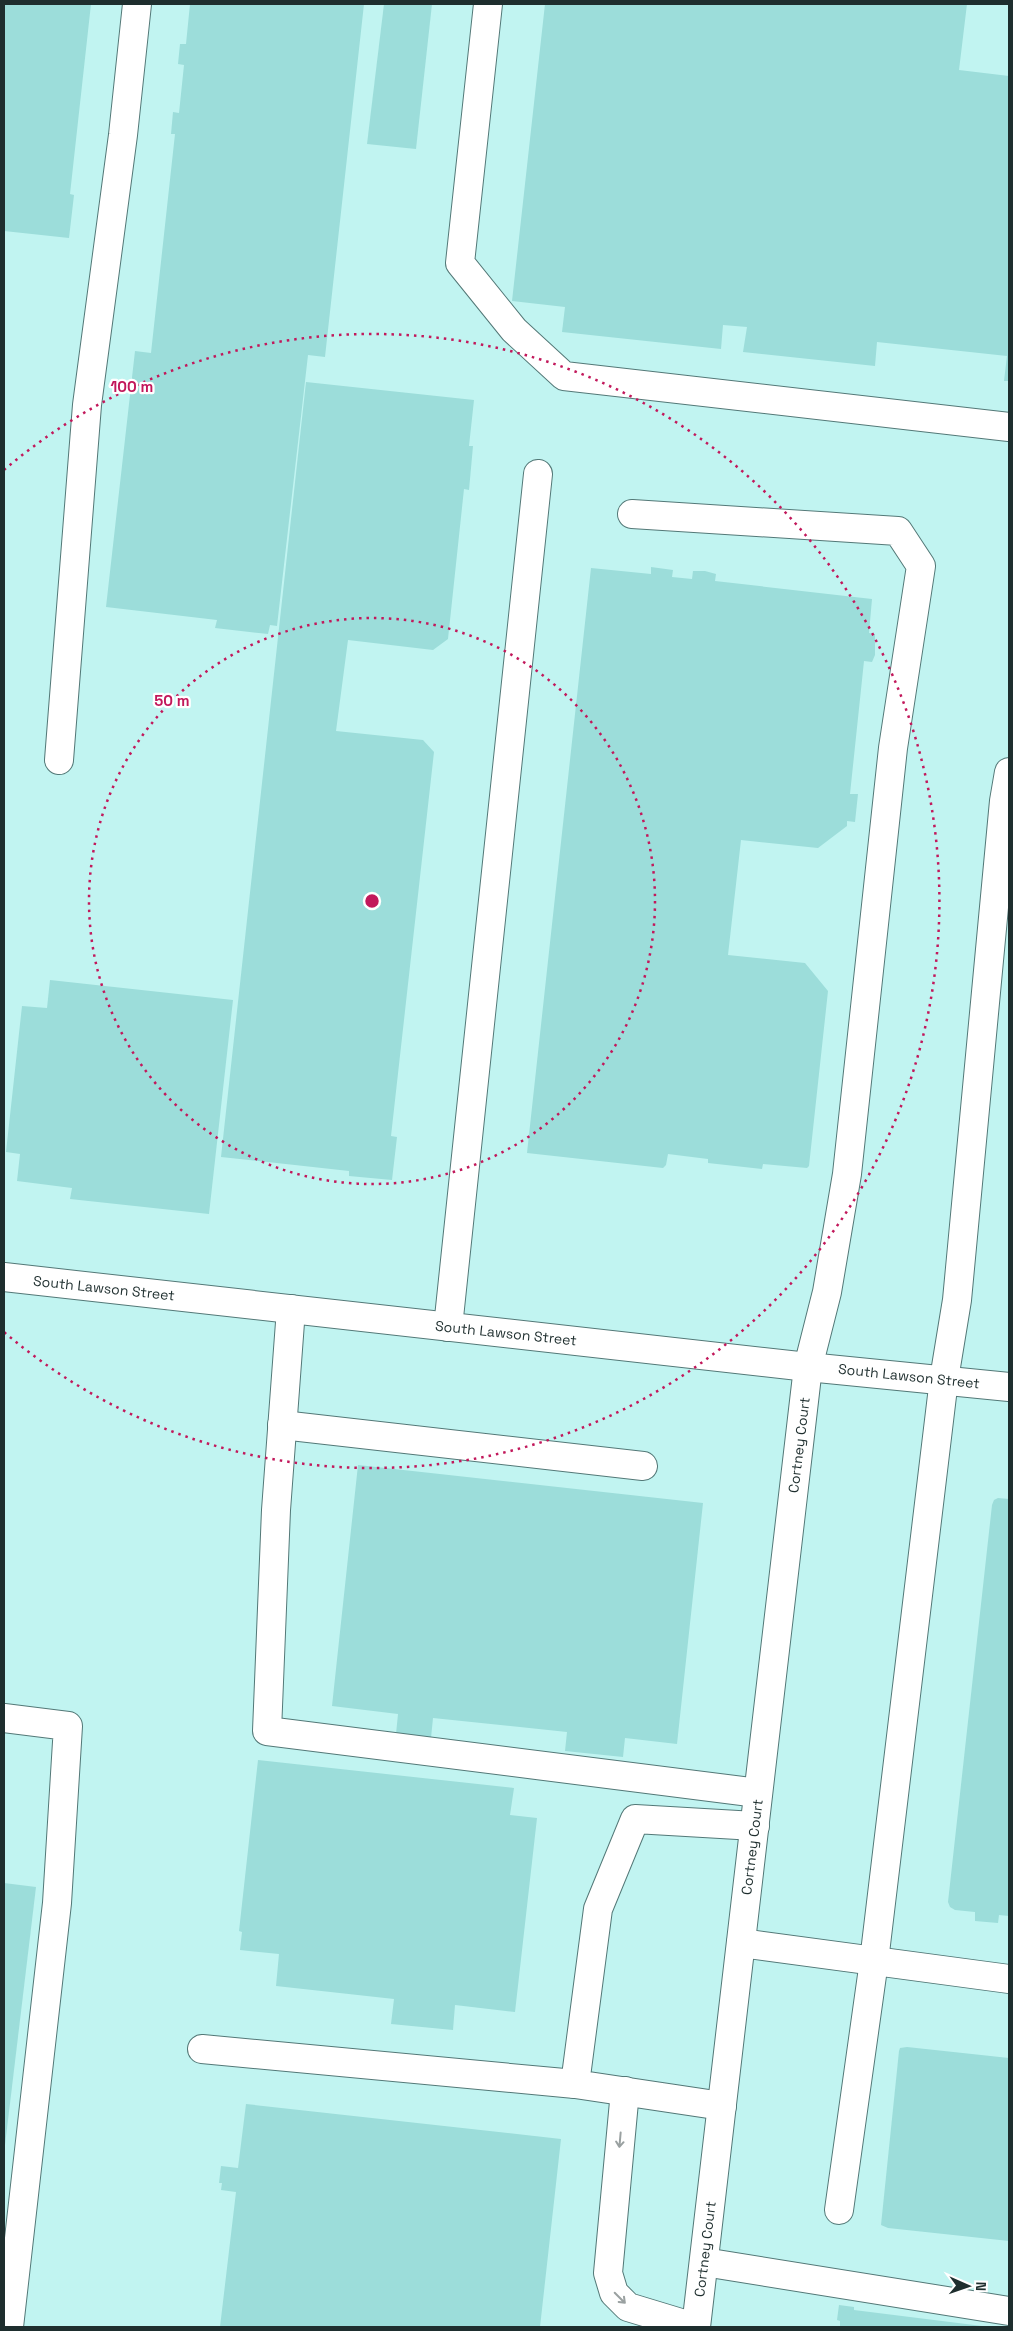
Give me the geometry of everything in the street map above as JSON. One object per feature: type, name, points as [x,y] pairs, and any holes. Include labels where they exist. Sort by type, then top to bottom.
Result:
[{"type":"street","points":[[59,760],[87,405],[123,135],[137,4]]},
{"type":"street","points":[[488,4],[460,262],[514,330],[564,376],[1009,427]]},
{"type":"street","points":[[448,1327],[538,474]]},
{"type":"street","name":"Cortney Court","points":[[632,514],[898,531],[921,566],[894,748],[846,1174],[827,1292],[808,1367],[695,2327]]},
{"type":"street","points":[[839,2210],[874,1961],[944,1379],[957,1300],[1003,811],[1009,772]]},
{"type":"street","name":"South Lawson Street","points":[[4,1277],[808,1367],[944,1379],[1009,1387]]},
{"type":"street","points":[[291,1309],[276,1510],[267,1731],[758,1793]]},
{"type":"street","points":[[282,1425],[643,1466]]},
{"type":"street","points":[[4,1718],[68,1726],[57,1903],[9,2327]]},
{"type":"street","points":[[574,2084],[598,1909],[635,1819],[755,1826]]},
{"type":"street","points":[[741,1943],[1009,1979]]},
{"type":"street","points":[[202,2049],[574,2084],[722,2106]]},
{"type":"street","points":[[625,2091],[608,2272],[614,2293],[628,2307],[695,2327]]},
{"type":"street","points":[[704,2262],[1009,2311]]},
{"type":"shaded area","points":[[4,4],[1009,4],[1009,2327],[4,2327]]},
{"type":"building","points":[[4,4],[91,4],[70,194],[74,195],[69,238],[4,231]]},
{"type":"building","points":[[190,4],[364,4],[325,357],[308,355],[277,626],[270,625],[268,634],[215,628],[217,620],[106,607],[135,351],[151,353],[175,134],[171,134],[173,112],[179,113],[184,65],[178,64],[180,44],[186,44]]},
{"type":"building","points":[[384,4],[432,4],[416,149],[367,144]]},
{"type":"building","points":[[545,4],[967,4],[959,70],[1009,76],[1009,381],[1004,381],[1007,356],[877,342],[875,366],[743,352],[747,327],[723,325],[721,349],[562,332],[565,307],[512,301]]},
{"type":"building","points":[[306,382],[474,400],[469,446],[473,446],[469,490],[464,489],[448,639],[433,650],[348,640],[336,731],[423,740],[434,752],[391,1136],[397,1137],[392,1180],[349,1176],[349,1171],[221,1157]]},
{"type":"building","points":[[651,567],[673,570],[672,577],[692,579],[693,571],[705,571],[716,574],[715,581],[872,599],[869,633],[875,634],[875,655],[872,662],[864,661],[850,794],[858,794],[855,822],[847,821],[847,826],[818,848],[741,840],[728,955],[805,963],[828,991],[809,1166],[807,1168],[763,1164],[762,1169],[708,1163],[708,1159],[668,1154],[666,1165],[663,1168],[527,1153],[591,568],[651,574]]},
{"type":"building","points":[[50,980],[233,1000],[209,1214],[70,1199],[72,1188],[17,1181],[20,1154],[6,1152],[22,1006],[47,1008]]},
{"type":"building","points":[[358,1465],[703,1503],[677,1744],[625,1738],[623,1757],[565,1751],[567,1732],[433,1718],[431,1738],[396,1734],[398,1714],[332,1706]]},
{"type":"building","points":[[998,1498],[1009,1499],[1009,1916],[999,1915],[998,1923],[975,1921],[975,1912],[955,1910],[950,1907],[948,1902],[992,1505],[994,1500]]},
{"type":"building","points":[[258,1760],[514,1788],[510,1815],[537,1818],[515,2012],[455,2005],[453,2030],[391,2024],[394,1999],[276,1986],[279,1954],[240,1950],[242,1932],[239,1931]]},
{"type":"building","points":[[4,1883],[36,1887],[5,2145],[4,2145]]},
{"type":"building","points":[[907,2047],[1009,2058],[1009,2241],[888,2228],[881,2225],[899,2051],[900,2048]]},
{"type":"building","points":[[246,2104],[561,2139],[540,2327],[220,2327],[236,2192],[221,2190],[222,2183],[219,2183],[221,2166],[238,2168]]},
{"type":"building","points":[[839,2305],[854,2307],[854,2310],[990,2327],[840,2327],[840,2321],[837,2320]]}]
